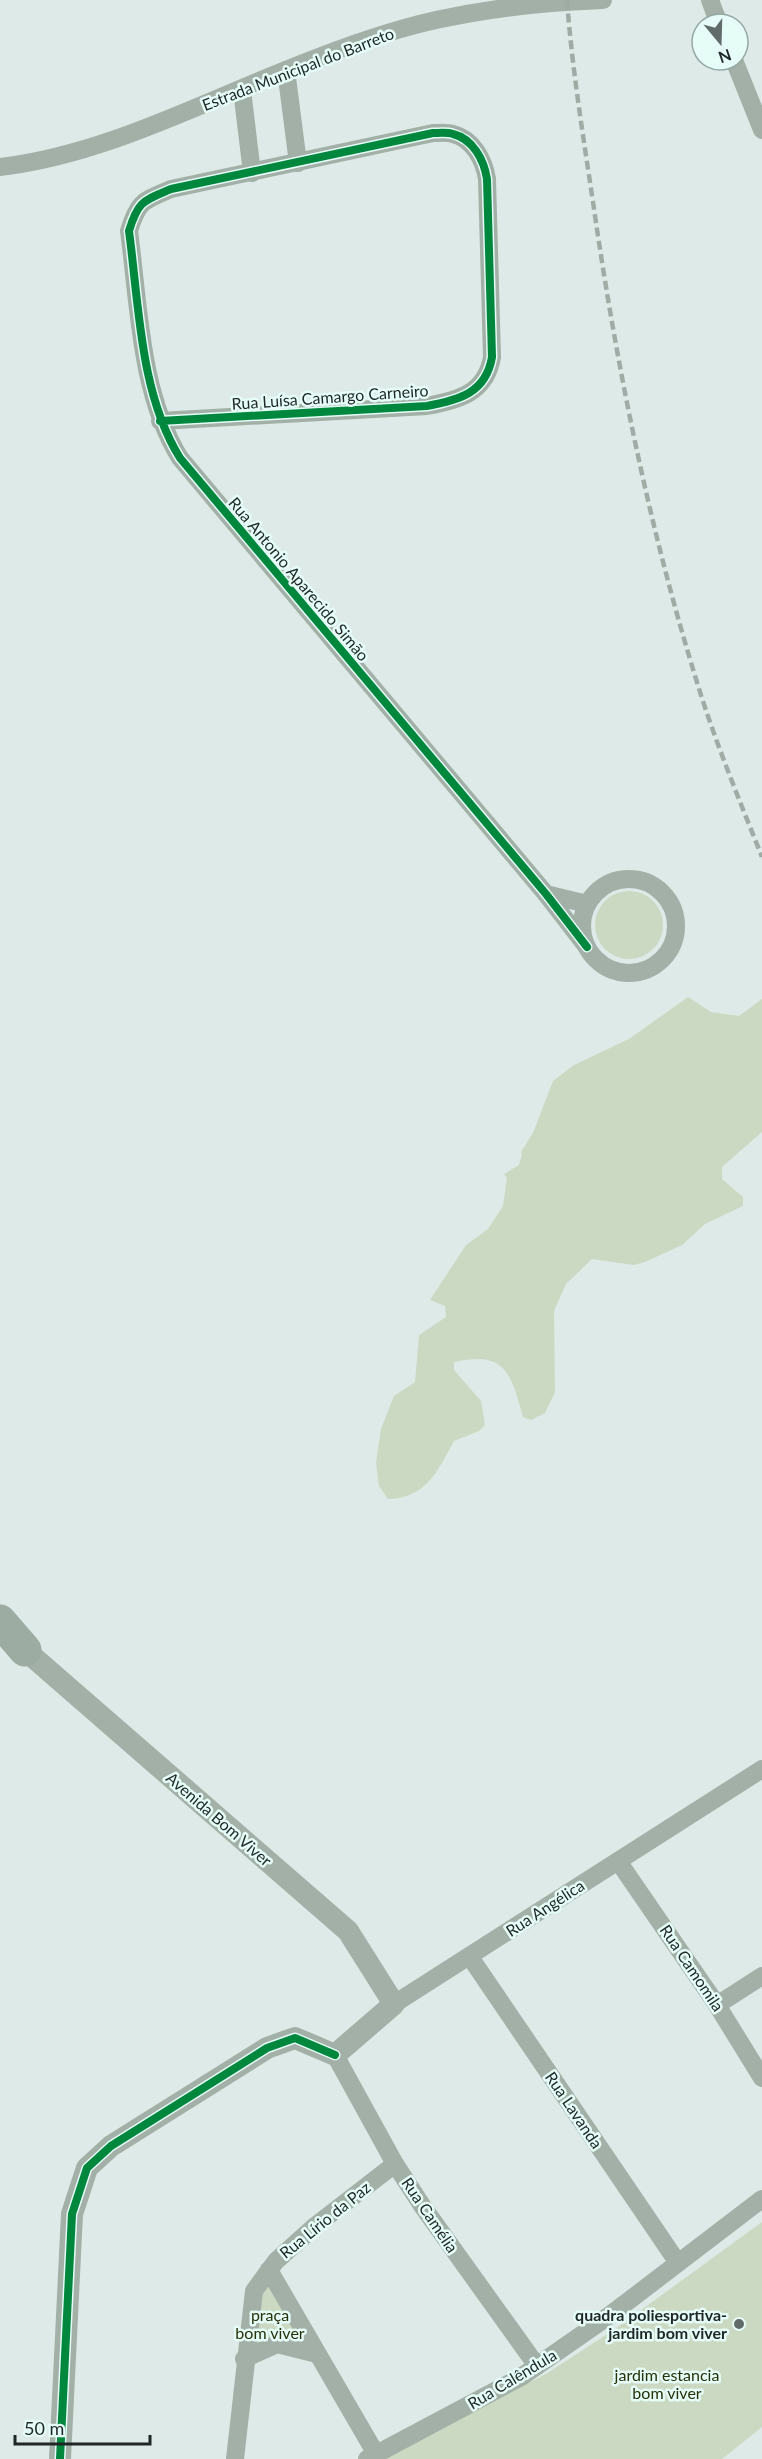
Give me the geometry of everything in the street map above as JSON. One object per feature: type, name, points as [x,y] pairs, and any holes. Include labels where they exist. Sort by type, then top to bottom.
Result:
[{"type":"highway","points":[[0,1621],[13,1649]]},
{"type":"street","name":"Estrada Municipal do Barreto","points":[[0,167],[32,163],[79,150],[242,90],[286,70],[383,35],[433,20],[540,3],[603,0]]},
{"type":"street","points":[[286,70],[298,163]]},
{"type":"street","points":[[739,72],[762,130]]},
{"type":"street","points":[[242,90],[252,173]]},
{"type":"street","name":"Rua Luísa Camargo Carneiro","points":[[160,421],[427,406],[451,402],[472,391],[483,382],[489,372],[492,357],[487,179],[484,164],[476,150],[453,134],[433,133],[171,189]]},
{"type":"street","name":"Rua Antonio Aparecido Simão","points":[[171,189],[144,201],[135,213],[129,231],[149,380],[160,421],[180,458],[546,894],[596,960],[622,973],[638,972],[652,967],[664,958],[673,945],[676,929],[675,913],[668,899],[657,887],[642,881],[627,879],[611,883],[597,891],[587,904]]},
{"type":"street","points":[[546,894],[587,904],[582,933],[587,947]]},
{"type":"street","name":"Avenida Bom Viver","points":[[13,1649],[348,1931],[394,2004]]},
{"type":"street","name":"Rua Angélica","points":[[335,2055],[394,2004],[762,1768]]},
{"type":"street","name":"Rua Camomila","points":[[618,1861],[717,2005],[762,2078]]},
{"type":"street","name":"Rua Lavanda","points":[[470,1956],[678,2263]]},
{"type":"street","points":[[717,2005],[762,1976]]},
{"type":"street","points":[[60,2459],[72,2214],[87,2168],[111,2146],[267,2048],[295,2038],[335,2055]]},
{"type":"street","name":"Rua Camélia","points":[[335,2055],[395,2164],[423,2207],[537,2366]]},
{"type":"street","name":"Rua Lírio da Paz","points":[[235,2459],[252,2294],[276,2261],[315,2226],[395,2164]]},
{"type":"street","name":"Rua Calêndula","points":[[372,2457],[521,2378],[610,2315],[762,2199]]},
{"type":"street","points":[[268,2270],[317,2354],[372,2457]]},
{"type":"street","points":[[244,2359],[277,2344],[317,2354]]},
{"type":"green space","points":[[629,891],[642,894],[653,901],[660,912],[663,925],[660,938],[653,949],[642,956],[629,959],[616,956],[605,949],[598,938],[595,925],[598,912],[605,901],[616,894]]},
{"type":"green space","points":[[688,997],[711,1012],[739,1016],[762,999],[762,1132],[722,1167],[722,1179],[743,1197],[743,1206],[705,1224],[682,1245],[645,1262],[634,1265],[592,1259],[566,1284],[554,1311],[555,1392],[545,1413],[531,1420],[523,1417],[510,1378],[496,1363],[485,1359],[454,1362],[454,1370],[481,1401],[485,1425],[479,1431],[454,1441],[436,1472],[422,1488],[413,1494],[388,1499],[379,1486],[376,1463],[381,1429],[394,1396],[415,1382],[419,1335],[446,1317],[445,1306],[430,1300],[466,1245],[488,1229],[503,1206],[507,1178],[504,1174],[519,1165],[521,1152],[533,1133],[553,1081],[574,1065],[629,1039]]},
{"type":"green space","name":"jardim estancia bom viver","points":[[762,2222],[762,2427],[722,2459],[375,2459],[546,2374],[615,2329]]},
{"type":"green space","name":"praça bom viver","points":[[273,2285],[295,2332],[245,2359],[253,2291]]},
{"type":"railway","points":[[567,0],[578,101],[602,262],[623,383],[648,502],[703,701],[762,857]]},
{"type":"cycle path","points":[[160,421],[427,406],[450,401],[477,387],[484,379],[492,357],[487,179],[480,158],[472,145],[453,134],[433,133],[171,189],[143,203],[135,213],[129,231],[143,348],[157,406],[167,433],[180,458],[546,894],[587,947]]},
{"type":"cycle path","points":[[60,2459],[72,2214],[87,2168],[111,2146],[267,2048],[295,2038],[335,2055]]},
{"type":"place","name":"quadra poliesportiva- jardim bom viver","points":[[739,2324]]}]
